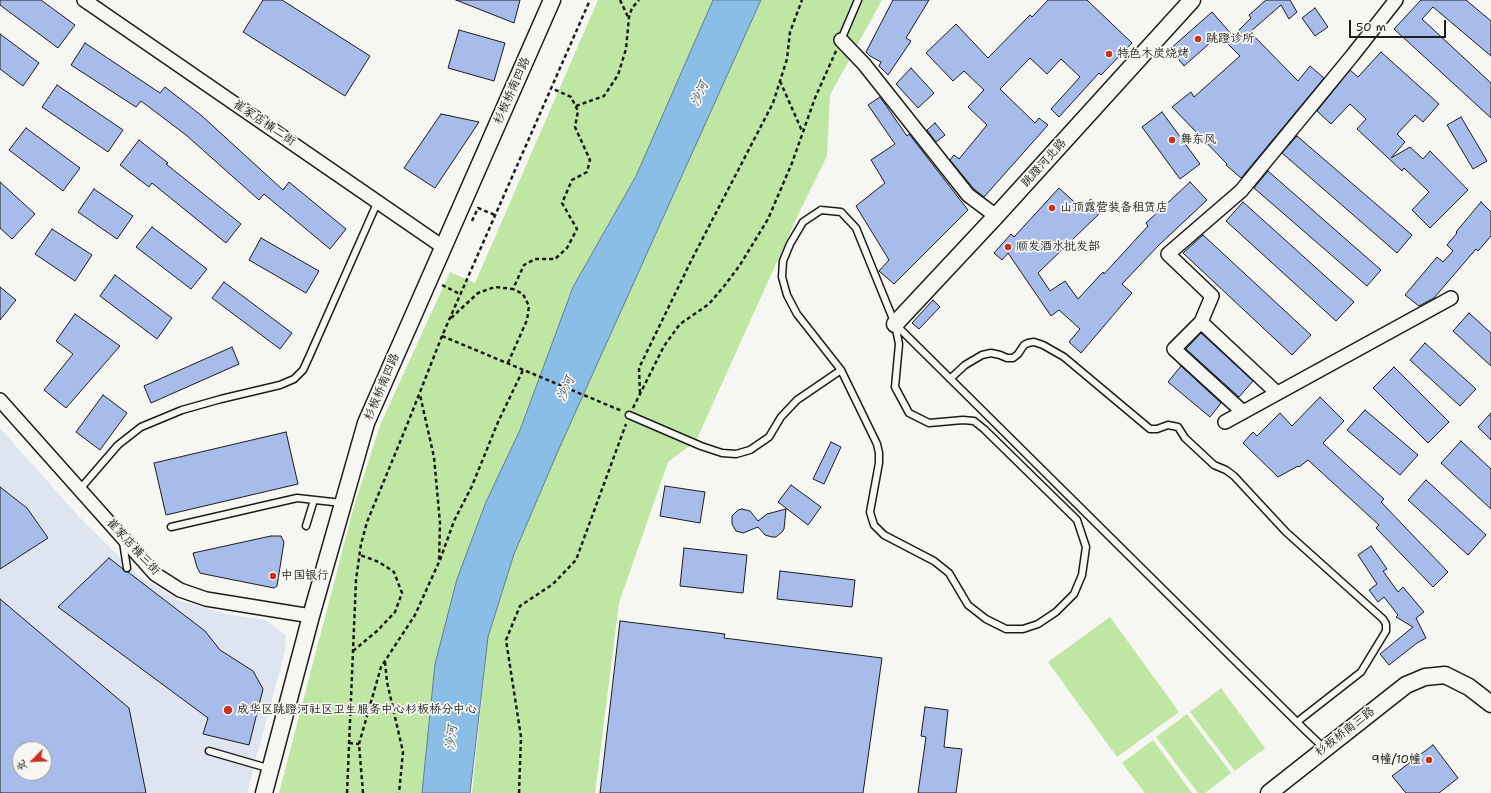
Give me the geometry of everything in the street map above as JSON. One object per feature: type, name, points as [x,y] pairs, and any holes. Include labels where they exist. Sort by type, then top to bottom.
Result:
[{"type":"street","name":"崔家店横二街","points":[[84,0],[443,247]]},
{"type":"street","name":"杉板桥南四路","points":[[264,793],[311,616],[366,423],[552,0]]},
{"type":"street","name":"跳蹬河北路","points":[[895,324],[996,216],[1192,0]]},
{"type":"street","points":[[1243,412],[1174,349],[1201,322],[1212,296],[1168,254],[1241,191],[1396,0]]},
{"type":"street","points":[[841,40],[864,64],[968,195],[996,216]]},
{"type":"street","points":[[1225,422],[1451,298]]},
{"type":"street","points":[[1201,322],[1277,393]]},
{"type":"street","name":"崔家店横三街","points":[[0,400],[155,574],[180,590],[206,599],[311,616]]},
{"type":"street","name":"杉板桥南三路","points":[[1269,793],[1406,685],[1425,677],[1445,675],[1469,687],[1491,704]]},
{"type":"lane","points":[[841,40],[858,0]]},
{"type":"lane","points":[[80,489],[118,445],[141,427],[182,410],[280,385],[294,379],[303,370],[378,201]]},
{"type":"lane","points":[[821,210],[841,212],[856,228],[895,324],[899,344],[895,387],[909,413],[930,423],[963,420],[974,421],[1077,520],[1086,547],[1082,575],[1074,594],[1056,612],[1038,624],[1023,629],[1006,628],[986,619],[968,605],[949,573],[934,561],[884,535],[874,525],[870,512],[879,463],[879,453],[877,444],[841,370],[797,314],[787,294],[782,277],[783,261],[790,244],[803,222],[821,210]]},
{"type":"lane","points":[[895,324],[1325,748]]},
{"type":"lane","points":[[950,379],[972,360],[991,353],[1006,358],[1013,358],[1018,354],[1024,345],[1028,343],[1034,342],[1043,345],[1064,357],[1150,430],[1168,425],[1178,427],[1185,438],[1214,465],[1226,470],[1234,476],[1286,532],[1383,619],[1386,624],[1386,631],[1361,672],[1297,722]]},
{"type":"lane","points":[[629,415],[722,454],[736,454],[750,450],[769,437],[781,417],[797,400],[841,370]]},
{"type":"lane","points":[[171,527],[297,498],[343,503]]},
{"type":"lane","points":[[306,526],[314,500]]},
{"type":"lane","points":[[123,537],[127,568]]},
{"type":"lane","points":[[209,751],[271,769]]},
{"type":"path","points":[[347,793],[356,580],[367,522],[420,394],[449,319],[590,0]]},
{"type":"path","points":[[620,0],[629,17]]},
{"type":"path","points":[[576,106],[604,96],[618,75],[626,49],[629,17],[632,8],[639,0]]},
{"type":"path","points":[[640,394],[639,368],[692,259],[773,103],[787,59],[790,32],[802,0]]},
{"type":"path","points":[[519,793],[521,737],[506,640],[520,606],[553,584],[576,560],[629,415],[664,346],[680,324],[709,304],[740,265],[768,219],[792,163],[815,98],[841,40]]},
{"type":"path","points":[[780,81],[802,132]]},
{"type":"path","points":[[513,289],[524,265],[535,259],[555,259],[567,248],[577,229],[562,203],[572,180],[586,172],[590,160],[575,127],[578,111],[576,106],[571,97],[551,88]]},
{"type":"path","points":[[471,222],[478,208],[495,215]]},
{"type":"path","points":[[445,278],[441,285],[460,294]]},
{"type":"path","points":[[449,319],[478,293],[495,288],[513,289],[523,294],[529,306],[527,320],[508,363]]},
{"type":"path","points":[[442,336],[605,403],[629,415]]},
{"type":"path","points":[[363,793],[358,744],[381,667],[415,615],[439,562],[454,521],[472,486],[498,422],[523,370]]},
{"type":"path","points":[[420,394],[434,456],[440,523],[439,562]]},
{"type":"path","points":[[353,651],[377,631],[395,612],[402,593],[394,572],[379,562],[360,555]]},
{"type":"path","points":[[385,661],[387,682],[403,752],[399,793]]},
{"type":"path","points":[[349,743],[358,744]]},
{"type":"shaded area","points":[[0,428],[80,518],[138,575],[180,601],[231,615],[266,620],[286,635],[285,651],[247,793],[0,793]]},
{"type":"green space","points":[[598,0],[713,0],[636,176],[573,287],[520,430],[486,502],[435,664],[422,793],[279,793],[354,506],[381,423],[450,272],[475,283]]},
{"type":"green space","points":[[761,0],[882,0],[830,95],[827,156],[799,213],[696,441],[668,462],[619,603],[595,793],[472,793],[488,637],[514,554],[527,520]]},
{"type":"green space","points":[[1110,617],[1179,712],[1117,757],[1048,662]]},
{"type":"green space","points":[[1221,688],[1265,748],[1235,771],[1190,712]]},
{"type":"green space","points":[[1187,714],[1231,773],[1205,793],[1198,793],[1156,737]]},
{"type":"green space","points":[[1153,740],[1192,793],[1145,793],[1122,763]]},
{"type":"water","name":"沙河","points":[[713,0],[761,0],[558,451],[514,554],[488,637],[470,793],[422,793],[435,664],[457,579],[486,502],[520,430],[573,287],[636,176]]},
{"type":"building","points":[[0,0],[41,0],[75,25],[58,48],[0,5]]},
{"type":"building","points":[[263,0],[282,0],[370,56],[345,96],[243,32]]},
{"type":"building","points":[[456,0],[520,0],[514,23]]},
{"type":"building","points":[[893,0],[929,0],[906,38],[911,41],[888,75],[879,66],[881,62],[866,52]]},
{"type":"building","points":[[1048,0],[1087,0],[1132,43],[1101,75],[1099,73],[1059,117],[1051,109],[1080,77],[1061,59],[1047,74],[1030,58],[1000,89],[1035,123],[1039,118],[1048,125],[984,197],[974,189],[950,160],[954,155],[959,159],[987,125],[968,107],[984,90],[964,71],[953,81],[926,53],[956,24],[988,58],[1030,15],[1032,17]]},
{"type":"building","points":[[1266,0],[1290,0],[1297,12],[1289,19],[1281,5],[1250,32],[1298,81],[1310,66],[1324,78],[1241,178],[1226,165],[1227,164],[1172,107],[1191,92],[1194,97],[1240,56],[1219,35],[1184,66],[1170,49],[1212,12],[1233,36],[1251,18],[1249,15]]},
{"type":"building","points":[[1421,0],[1466,0],[1491,21],[1491,56],[1433,7],[1422,19],[1491,83],[1491,118],[1394,29]]},
{"type":"building","points":[[1315,8],[1328,27],[1315,36],[1302,18]]},
{"type":"building","points":[[459,30],[505,43],[494,81],[448,68]]},
{"type":"building","points":[[0,34],[39,63],[23,86],[0,69]]},
{"type":"building","points":[[85,43],[160,93],[165,87],[202,116],[283,190],[289,182],[346,229],[330,249],[264,194],[259,200],[186,135],[141,101],[136,107],[71,65]]},
{"type":"building","points":[[1381,52],[1439,104],[1423,122],[1415,115],[1397,134],[1405,142],[1391,158],[1410,147],[1423,159],[1430,151],[1468,190],[1430,228],[1412,210],[1429,192],[1404,168],[1402,171],[1357,129],[1366,119],[1350,104],[1331,124],[1317,111],[1350,70],[1358,77]]},
{"type":"building","points":[[911,68],[934,93],[918,108],[896,84]]},
{"type":"building","points":[[57,85],[123,130],[108,152],[42,107]]},
{"type":"building","points":[[880,97],[907,136],[909,134],[968,210],[894,284],[879,271],[889,260],[856,206],[885,183],[871,160],[895,144],[868,105]]},
{"type":"building","points":[[1162,112],[1200,164],[1180,179],[1142,127]]},
{"type":"building","points":[[441,114],[479,122],[435,188],[404,168]]},
{"type":"building","points":[[1461,117],[1487,161],[1473,169],[1447,125]]},
{"type":"building","points":[[935,123],[945,135],[936,142],[927,130]]},
{"type":"building","points":[[26,128],[80,168],[63,191],[9,150]]},
{"type":"building","points":[[1297,136],[1412,235],[1397,253],[1282,153]]},
{"type":"building","points":[[139,140],[168,163],[166,164],[241,224],[226,243],[152,183],[149,187],[120,165]]},
{"type":"building","points":[[1268,171],[1381,270],[1367,286],[1254,188]]},
{"type":"building","points":[[0,182],[35,214],[12,239],[0,228]]},
{"type":"building","points":[[1190,182],[1207,200],[1158,246],[1122,284],[1132,293],[1081,353],[1069,342],[1080,329],[1059,310],[1051,316],[1008,253],[1002,260],[994,253],[1011,234],[1014,237],[1059,188],[1081,208],[1091,199],[1102,211],[1038,273],[1050,291],[1065,281],[1078,299],[1103,272],[1104,274],[1148,226],[1146,223]]},
{"type":"building","points":[[94,189],[133,216],[117,239],[78,212]]},
{"type":"building","points":[[1243,202],[1354,302],[1336,321],[1226,221]]},
{"type":"building","points":[[1481,202],[1491,212],[1491,236],[1478,251],[1476,249],[1434,298],[1419,306],[1405,295],[1437,257],[1443,262],[1453,251],[1447,245]]},
{"type":"building","points":[[152,227],[207,269],[191,289],[136,247]]},
{"type":"building","points":[[52,229],[92,255],[75,281],[35,254]]},
{"type":"building","points":[[1203,235],[1311,335],[1292,355],[1183,253]]},
{"type":"building","points":[[261,238],[319,271],[306,293],[249,260]]},
{"type":"building","points":[[115,275],[172,318],[157,339],[100,296]]},
{"type":"building","points":[[224,282],[292,333],[280,349],[212,298]]},
{"type":"building","points":[[0,287],[16,300],[0,320]]},
{"type":"building","points":[[933,300],[940,307],[919,329],[912,323]]},
{"type":"building","points":[[1469,313],[1491,333],[1491,366],[1453,331]]},
{"type":"building","points":[[75,314],[120,346],[66,408],[44,390],[73,354],[56,341]]},
{"type":"building","points":[[1201,333],[1253,381],[1239,397],[1186,349]]},
{"type":"building","points":[[1425,343],[1476,389],[1460,406],[1410,360]]},
{"type":"building","points":[[232,347],[239,364],[151,403],[144,386]]},
{"type":"building","points":[[1181,366],[1221,403],[1210,417],[1168,382]]},
{"type":"building","points":[[1394,367],[1449,422],[1428,443],[1373,388]]},
{"type":"building","points":[[103,395],[127,413],[100,450],[76,432]]},
{"type":"building","points":[[1320,397],[1344,421],[1323,443],[1384,499],[1381,502],[1448,572],[1433,587],[1376,528],[1379,525],[1308,460],[1299,467],[1298,466],[1278,477],[1243,443],[1253,432],[1257,436],[1280,413],[1292,426]]},
{"type":"building","points":[[1365,410],[1418,455],[1400,475],[1347,430]]},
{"type":"building","points":[[1491,413],[1491,440],[1478,427]]},
{"type":"building","points":[[286,432],[298,484],[166,515],[154,463]]},
{"type":"building","points":[[1461,441],[1491,469],[1491,509],[1441,463]]},
{"type":"building","points":[[831,442],[841,447],[824,484],[813,479]]},
{"type":"building","points":[[1426,480],[1486,535],[1468,555],[1408,500]]},
{"type":"building","points":[[791,485],[821,507],[808,525],[778,502]]},
{"type":"building","points":[[665,486],[705,492],[700,523],[660,516]]},
{"type":"building","points":[[0,487],[27,508],[48,538],[0,569]]},
{"type":"building","points":[[742,509],[750,511],[758,521],[767,514],[786,509],[784,529],[776,537],[765,535],[758,527],[743,533],[736,531],[732,524],[732,516],[738,510]]},
{"type":"building","points":[[271,536],[281,536],[284,542],[277,586],[274,588],[200,573],[197,567],[193,553]]},
{"type":"building","points":[[1371,546],[1387,569],[1383,571],[1398,592],[1403,587],[1424,612],[1416,618],[1426,638],[1417,643],[1389,665],[1380,654],[1413,627],[1396,617],[1398,615],[1384,597],[1378,602],[1369,590],[1377,584],[1358,555]]},
{"type":"building","points":[[684,548],[747,555],[743,593],[680,586]]},
{"type":"building","points":[[109,558],[124,571],[128,572],[205,631],[220,650],[253,671],[263,689],[249,745],[203,734],[208,718],[58,607]]},
{"type":"building","points":[[780,571],[855,580],[852,607],[777,599]]},
{"type":"building","points":[[0,599],[129,708],[146,793],[0,793]]},
{"type":"building","points":[[620,621],[725,634],[724,638],[882,658],[863,793],[600,793]]},
{"type":"building","points":[[925,707],[948,710],[944,747],[962,749],[956,793],[918,793],[926,737],[921,736]]},
{"type":"building","name":"9幢/10幢","points":[[1433,745],[1458,778],[1439,793],[1406,793],[1392,776]]},
{"type":"place","name":"跳蹬诊所","points":[[1198,39]]},
{"type":"place","name":"特色木炭烧烤","points":[[1109,54]]},
{"type":"place","name":"舞东风","points":[[1172,140]]},
{"type":"place","name":"山顶露营装备租赁店","points":[[1052,208]]},
{"type":"place","name":"顺发酒水批发部","points":[[1008,247]]},
{"type":"place","name":"中国银行","points":[[273,576]]},
{"type":"place","name":"成华区跳蹬河社区卫生服务中心杉板桥分中心","points":[[228,710]]},
{"type":"place","name":"9幢/10幢","points":[[1429,760]]}]
